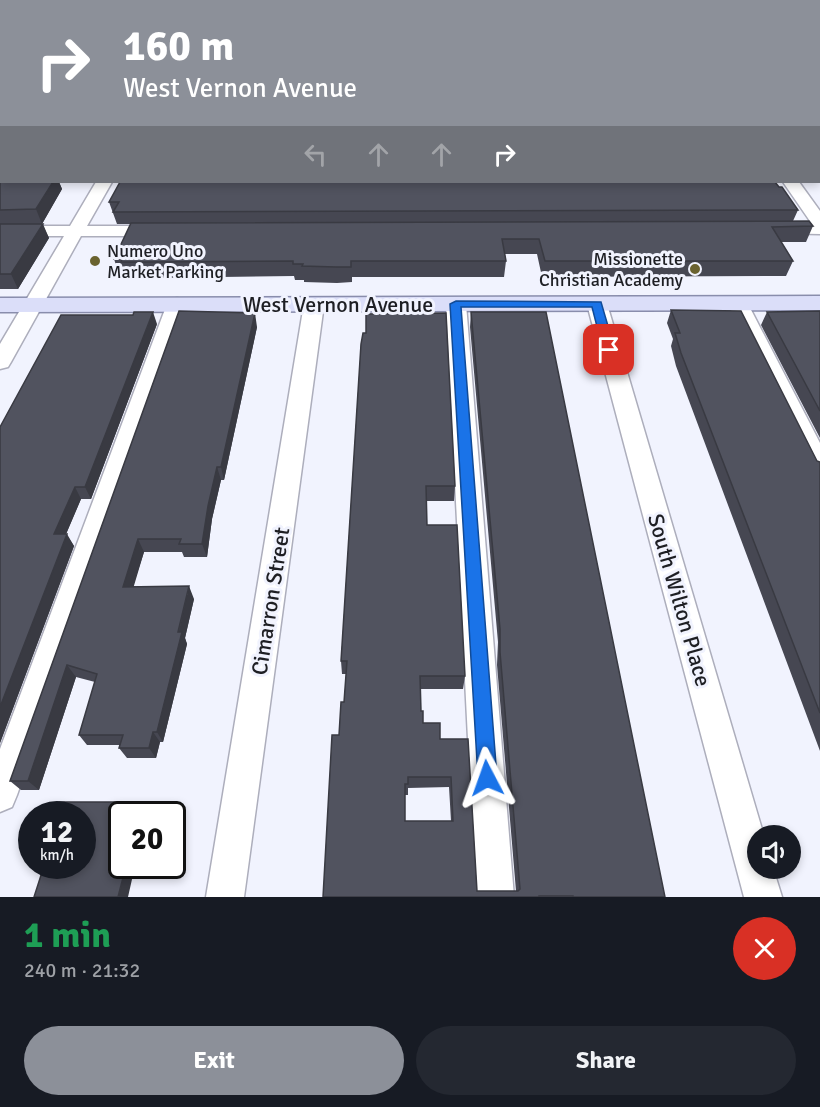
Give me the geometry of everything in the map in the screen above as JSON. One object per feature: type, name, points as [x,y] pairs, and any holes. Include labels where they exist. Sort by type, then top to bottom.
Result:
[{"type":"main road","name":"West Vernon Avenue","points":[[0,305],[820,303]]},
{"type":"street","points":[[0,362],[73,231],[103,183]]},
{"type":"street","points":[[791,183],[820,223]]},
{"type":"street","points":[[761,229],[820,229]]},
{"type":"street","points":[[0,231],[180,231]]},
{"type":"street","points":[[738,303],[820,467]]},
{"type":"street","points":[[0,795],[177,304]]},
{"type":"street","name":"Cimarron Street","points":[[225,897],[314,304]]},
{"type":"street","points":[[456,304],[495,897]]},
{"type":"street","name":"South Wilton Place","points":[[597,304],[763,897]]},
{"type":"building","points":[[0,183],[52,183],[36,209],[0,210]]},
{"type":"building","points":[[119,183],[776,183],[782,187],[798,210],[113,212],[119,202],[109,202]]},
{"type":"building","points":[[809,221],[813,226],[772,227],[793,261],[545,261],[539,239],[502,239],[506,261],[351,261],[351,267],[336,267],[302,266],[303,264],[293,264],[293,261],[121,262],[122,259],[114,259],[131,223]]},
{"type":"building","points":[[0,224],[43,224],[11,274],[0,274]]},
{"type":"building","points":[[671,310],[741,311],[817,461],[820,462],[820,713],[681,353],[675,333],[680,333]]},
{"type":"building","points":[[179,311],[255,313],[221,467],[217,467],[208,506],[202,544],[179,544],[181,539],[138,539],[123,587],[189,586],[178,632],[182,632],[157,732],[153,732],[149,748],[119,748],[123,735],[79,735],[97,674],[67,665],[28,781],[10,781]]},
{"type":"building","points":[[820,311],[820,411],[767,312]]},
{"type":"building","points":[[134,312],[153,312],[85,487],[75,487],[54,534],[67,534],[0,707],[0,427],[61,315],[133,315]]},
{"type":"building","points":[[471,312],[546,312],[665,897],[323,897],[332,735],[339,735],[341,702],[344,702],[347,661],[341,661],[361,344],[363,333],[366,333],[366,314],[446,313],[455,486],[426,486],[427,525],[457,525],[465,676],[420,676],[421,711],[423,711],[423,723],[440,723],[440,739],[468,739],[477,891],[518,891],[520,889],[500,629]],"holes":[[[408,777],[451,777],[453,821],[405,821],[405,784],[408,784]]]},
{"type":"building","points":[[96,802],[108,802],[108,879],[123,879],[118,897],[34,897],[40,879],[96,879]]},
{"type":"place","name":"Numero Uno Market Parking","points":[[95,261]]},
{"type":"place","name":"Missionette Christian Academy","points":[[695,269]]},
{"type":"route","points":[[487,778],[456,304],[597,304],[609,350]]}]
